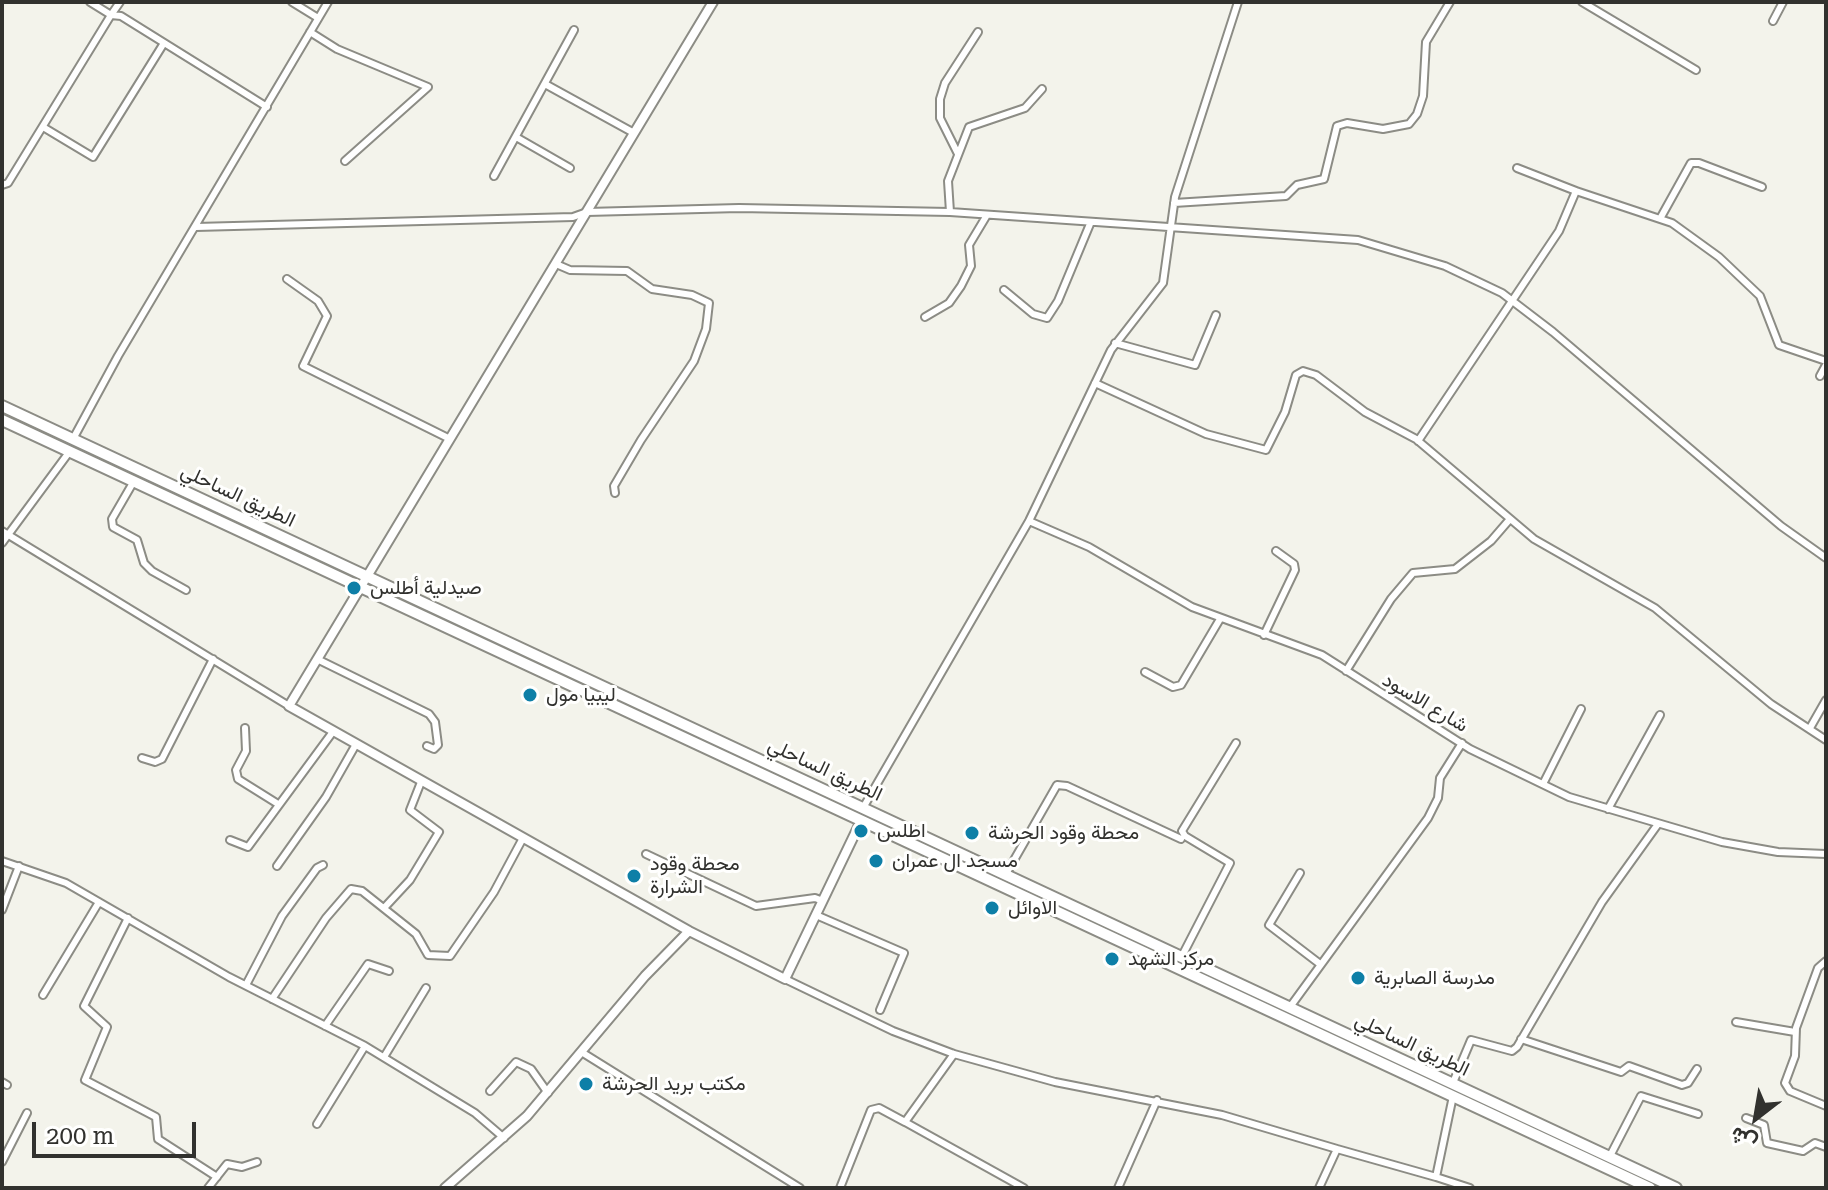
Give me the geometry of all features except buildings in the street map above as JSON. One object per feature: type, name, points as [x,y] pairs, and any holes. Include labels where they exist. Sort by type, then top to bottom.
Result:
[{"type":"highway","name":"الطريق الساحلي","points":[[2,406],[1006,874],[1147,947],[1182,956],[1290,1007],[1650,1188]]},
{"type":"highway","name":"الطريق الساحلي","points":[[2,420],[861,821],[1147,947],[1452,1090],[1610,1156],[1676,1188]]},
{"type":"street","points":[[90,2],[111,15],[121,16],[267,107]]},
{"type":"street","points":[[2,185],[8,183],[120,2]]},
{"type":"street","points":[[292,2],[318,18]]},
{"type":"street","points":[[73,439],[118,356],[328,2]]},
{"type":"street","points":[[289,706],[713,2]]},
{"type":"street","points":[[863,808],[1029,521],[1115,343],[1163,283],[1174,203],[1238,2]]},
{"type":"street","points":[[1174,203],[1286,196],[1297,185],[1324,179],[1337,126],[1347,123],[1383,129],[1409,124],[1417,114],[1423,96],[1426,42],[1450,2]]},
{"type":"street","points":[[1582,2],[1696,70]]},
{"type":"street","points":[[1597,10],[1602,2]]},
{"type":"street","points":[[1773,21],[1783,2]]},
{"type":"street","points":[[494,176],[574,30]]},
{"type":"street","points":[[310,32],[337,49],[428,87],[345,161]]},
{"type":"street","points":[[958,154],[940,118],[940,99],[945,83],[978,32]]},
{"type":"street","points":[[43,127],[93,157],[164,43]]},
{"type":"street","points":[[545,84],[634,133]]},
{"type":"street","points":[[950,212],[948,181],[971,125],[1025,108],[1042,89]]},
{"type":"street","points":[[516,137],[570,168]]},
{"type":"street","points":[[1661,217],[1691,163],[1762,187]]},
{"type":"street","points":[[1517,168],[1576,191],[1661,217],[1706,246],[1765,302],[1779,345],[1826,363],[1820,376]]},
{"type":"street","points":[[1418,441],[1559,231],[1576,191]]},
{"type":"street","points":[[196,227],[573,217],[587,212],[739,208],[950,212],[1358,240],[1445,266],[1487,283],[1512,300],[1781,526],[1826,558]]},
{"type":"street","points":[[925,317],[949,303],[961,286],[971,266],[969,245],[987,215]]},
{"type":"street","points":[[1004,290],[1033,314],[1047,318],[1058,301],[1090,224]]},
{"type":"street","points":[[556,264],[567,269],[627,271],[652,289],[692,295],[709,303],[708,321],[694,361],[635,450],[614,486],[615,493]]},
{"type":"street","points":[[287,279],[318,301],[327,316],[303,366],[450,439]]},
{"type":"street","points":[[1115,343],[1196,364],[1216,315]]},
{"type":"street","points":[[1095,383],[1206,434],[1266,450],[1285,412],[1293,380],[1303,371],[1323,380],[1365,412],[1418,441],[1534,539],[1651,606],[1771,704],[1826,740]]},
{"type":"street","points":[[2,543],[5,533],[70,451]]},
{"type":"street","points":[[134,481],[112,519],[113,527],[137,540],[144,563],[152,571],[186,590]]},
{"type":"street","points":[[1346,671],[1391,599],[1413,573],[1455,569],[1491,541],[1510,519]]},
{"type":"street","name":"شارع الاسود","points":[[1029,521],[1089,547],[1176,599],[1220,619],[1309,649],[1462,743],[1569,797],[1658,824],[1758,849],[1826,854]]},
{"type":"street","points":[[5,533],[332,733],[689,931],[857,1015],[954,1054],[1055,1082],[1157,1100],[1470,1188]]},
{"type":"street","points":[[1264,635],[1295,570],[1294,564],[1276,551]]},
{"type":"street","points":[[1145,672],[1173,687],[1181,685],[1220,619]]},
{"type":"street","points":[[142,758],[155,762],[162,759],[213,659]]},
{"type":"street","points":[[317,659],[429,714],[435,722],[438,745],[434,749],[427,746]]},
{"type":"street","points":[[1810,728],[1826,700]]},
{"type":"street","points":[[1543,784],[1581,709]]},
{"type":"street","points":[[1608,809],[1660,715]]},
{"type":"street","points":[[245,728],[246,751],[236,775],[278,804]]},
{"type":"street","points":[[230,840],[248,847],[332,733]]},
{"type":"street","points":[[1182,956],[1230,863],[1185,836],[1182,831],[1236,743]]},
{"type":"street","points":[[1290,1007],[1428,818],[1438,798],[1440,778],[1462,743]]},
{"type":"street","points":[[277,866],[326,797],[355,746]]},
{"type":"street","points":[[384,908],[410,880],[439,832],[410,810],[421,782]]},
{"type":"street","points":[[1006,874],[1057,785],[1067,786],[1181,839]]},
{"type":"street","points":[[785,979],[861,821]]},
{"type":"street","points":[[1436,1177],[1452,1090],[1471,1040],[1512,1051],[1602,902],[1658,824]]},
{"type":"street","points":[[272,999],[347,891],[357,889],[384,908],[418,935],[428,955],[450,956],[494,892],[523,838]]},
{"type":"street","points":[[646,854],[756,906],[815,898],[823,901]]},
{"type":"street","points":[[2,861],[50,876],[246,985],[365,1046],[475,1113],[504,1138]]},
{"type":"street","points":[[246,985],[282,916],[317,868],[323,865]]},
{"type":"street","points":[[2,910],[10,897],[10,884],[19,866]]},
{"type":"street","points":[[1300,873],[1269,925],[1320,964]]},
{"type":"street","points":[[43,995],[99,902]]},
{"type":"street","points":[[816,915],[904,953],[880,1010]]},
{"type":"street","points":[[128,918],[84,1006],[107,1027],[85,1080],[156,1117],[158,1139],[217,1177]]},
{"type":"street","points":[[445,1188],[504,1138],[548,1093],[645,976],[689,931]]},
{"type":"street","points":[[1826,961],[1818,968],[1795,1032],[1795,1056],[1785,1086],[1826,1106]]},
{"type":"street","points":[[325,1026],[368,964],[389,971]]},
{"type":"street","points":[[384,1057],[426,988]]},
{"type":"street","points":[[1736,1022],[1795,1032]]},
{"type":"street","points":[[1521,1039],[1621,1072],[1629,1066],[1682,1085],[1688,1083],[1697,1069]]},
{"type":"street","points":[[317,1124],[365,1046]]},
{"type":"street","points":[[583,1053],[800,1188]]},
{"type":"street","points":[[905,1122],[954,1054]]},
{"type":"street","points":[[490,1091],[516,1062],[531,1069],[548,1093]]},
{"type":"street","points":[[1610,1156],[1641,1096],[1698,1114]]},
{"type":"street","points":[[1118,1188],[1157,1100]]},
{"type":"street","points":[[840,1188],[871,1110],[879,1108],[1024,1188]]},
{"type":"street","points":[[2,1162],[27,1113]]},
{"type":"street","points":[[1746,1118],[1764,1125],[1767,1143],[1803,1151],[1815,1143],[1826,1147]]},
{"type":"street","points":[[1319,1188],[1337,1149]]},
{"type":"street","points":[[208,1188],[228,1163],[242,1167],[257,1162]]},
{"type":"place","name":"صيدلية أطلس","points":[[354,588]]},
{"type":"place","name":"ليبيا مول","points":[[530,695]]},
{"type":"place","name":"اطلس","points":[[861,831]]},
{"type":"place","name":"محطة وقود الحرشة","points":[[972,833]]},
{"type":"place","name":"مسجد ال عمران","points":[[876,861]]},
{"type":"place","name":"محطة وقود الشرارة","points":[[634,876]]},
{"type":"place","name":"الاوائل","points":[[992,908]]},
{"type":"place","name":"مركز الشهد","points":[[1112,959]]},
{"type":"place","name":"مدرسة الصابرية","points":[[1358,978]]},
{"type":"place","name":"مكتب بريد الحرشة","points":[[586,1084]]}]
